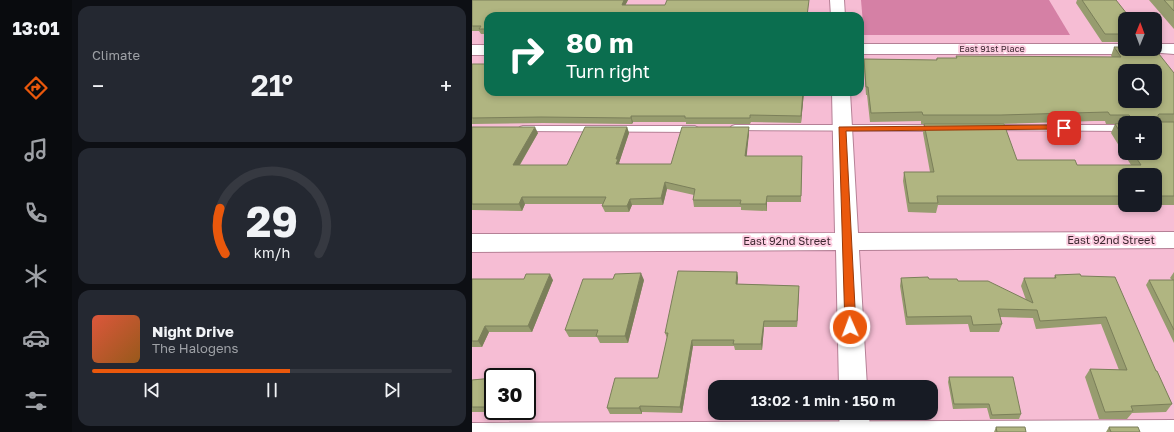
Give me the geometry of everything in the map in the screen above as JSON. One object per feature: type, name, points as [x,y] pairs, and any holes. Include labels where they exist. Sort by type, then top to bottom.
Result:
[{"type":"street","points":[[837,0],[838,12]]},
{"type":"street","name":"East 91st Place","points":[[864,49],[1118,49]]},
{"type":"street","points":[[1162,49],[1174,49]]},
{"type":"street","points":[[472,50],[484,50]]},
{"type":"street","points":[[841,96],[853,380]]},
{"type":"street","name":"East 92nd Street","points":[[472,243],[1174,240]]},
{"type":"lane","points":[[725,128],[945,128]]},
{"type":"lane","points":[[984,128],[1118,128]]},
{"type":"lane","points":[[512,129],[702,129]]},
{"type":"lane","points":[[472,430],[854,424],[1174,428]]},
{"type":"shaded area","points":[[861,0],[1049,0],[1070,35],[864,35],[864,12],[862,12]]},
{"type":"building","points":[[472,0],[624,0],[622,5],[665,5],[667,0],[809,0],[808,12],[484,12],[484,29],[479,29],[481,26],[472,26]]},
{"type":"building","points":[[1082,0],[1116,0],[1125,12],[1118,12],[1118,34],[1105,34]]},
{"type":"building","points":[[1164,0],[1174,0],[1174,11]]},
{"type":"building","points":[[1114,47],[1118,47],[1118,53]]},
{"type":"building","points":[[956,56],[1161,56],[1174,73],[1174,114],[1159,114],[1158,116],[1130,116],[1110,115],[1108,112],[1001,115],[923,115],[922,112],[871,113],[868,87],[866,87],[864,59],[937,60],[937,58],[957,58]]},
{"type":"building","points":[[472,64],[484,64],[484,96],[803,96],[801,116],[750,115],[750,118],[631,116],[631,118],[472,118]]},
{"type":"building","points":[[1162,122],[1174,122],[1174,196],[1162,196],[1162,168],[1118,168],[1118,196],[937,196],[938,203],[909,203],[904,172],[934,172],[924,124],[1004,124],[1017,160],[1075,160],[1077,165],[1141,165],[1138,160],[1162,160]]},
{"type":"building","points":[[472,127],[535,127],[513,165],[567,165],[585,127],[627,127],[616,159],[618,159],[616,164],[671,164],[682,127],[749,127],[745,156],[802,156],[801,196],[767,196],[766,204],[740,204],[741,200],[693,200],[695,189],[665,182],[661,198],[630,199],[627,206],[602,206],[606,197],[522,197],[519,204],[472,204]]},
{"type":"building","points":[[678,271],[737,272],[736,284],[799,286],[797,321],[764,321],[761,344],[733,344],[734,340],[692,340],[680,407],[640,406],[639,408],[607,408],[615,378],[658,378],[668,333],[665,333]]},
{"type":"building","points":[[641,273],[625,336],[596,336],[598,330],[565,330],[583,279],[613,279],[615,274]]},
{"type":"building","points":[[526,274],[550,274],[528,326],[485,326],[478,341],[472,341],[472,279],[524,279]]},
{"type":"building","points":[[1080,274],[1081,276],[1115,277],[1172,404],[1131,406],[1133,411],[1105,412],[1090,369],[1127,370],[1106,317],[1040,321],[1037,310],[998,309],[1002,324],[973,325],[971,316],[907,317],[901,278],[928,277],[929,279],[957,279],[958,281],[988,281],[1033,303],[1024,278],[1056,278],[1055,275]]},
{"type":"building","points":[[1149,280],[1174,280],[1174,330]]},
{"type":"building","points":[[949,377],[1013,377],[1021,414],[992,415],[989,404],[954,404]]},
{"type":"building","points":[[484,379],[484,407],[472,407],[472,380]]},
{"type":"building","points":[[996,427],[1025,427],[1026,432],[997,432]]},
{"type":"building","points":[[1109,427],[1138,427],[1140,432],[1111,432]]},
{"type":"route","points":[[850,327],[842,128],[1064,128]]}]
